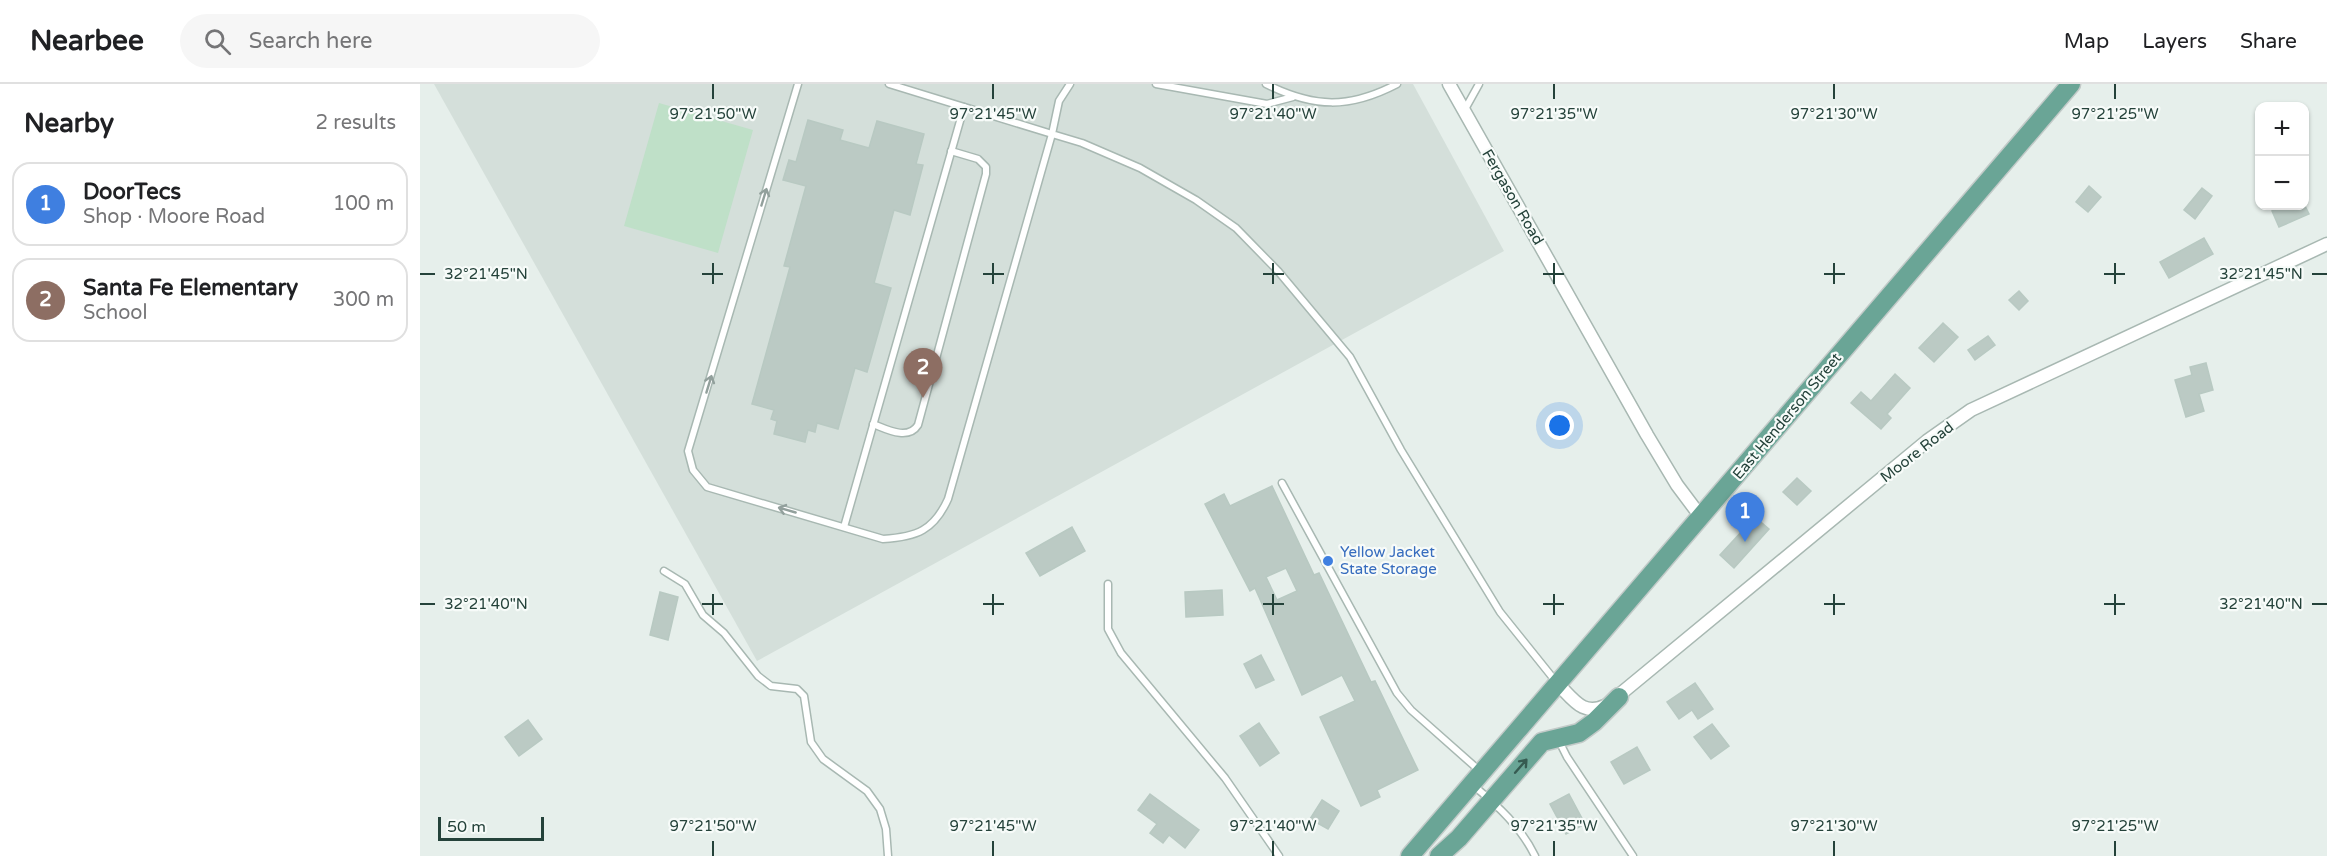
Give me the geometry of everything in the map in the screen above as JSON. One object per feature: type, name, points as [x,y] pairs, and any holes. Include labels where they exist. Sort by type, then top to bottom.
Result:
[{"type":"main road","name":"East Henderson Street","points":[[1410,856],[2071,84]]},
{"type":"main road","points":[[1439,856],[1459,838],[1542,742],[1579,733],[1594,722],[1619,697]]},
{"type":"street","name":"Fergason Road","points":[[1449,84],[1647,435],[1677,485],[1701,516]]},
{"type":"street","name":"Moore Road","points":[[1557,684],[1585,709],[1595,711],[1619,697],[1927,441],[1971,410],[2327,244]]},
{"type":"lane","points":[[798,84],[688,451],[693,470],[707,487],[884,539],[904,537],[933,523],[942,512],[951,489],[1052,134],[1059,101],[1070,84]]},
{"type":"lane","points":[[889,84],[1082,143],[1140,168],[1196,200],[1236,228],[1278,271],[1350,357],[1401,450],[1500,612],[1557,684]]},
{"type":"lane","points":[[1156,84],[1267,104],[1293,97]]},
{"type":"lane","points":[[1266,84],[1293,97],[1315,103],[1347,102],[1380,93],[1397,84]]},
{"type":"lane","points":[[1464,112],[1479,84]]},
{"type":"lane","points":[[843,527],[964,107]]},
{"type":"lane","points":[[873,424],[905,434],[911,433],[918,425],[986,174],[986,167],[978,159],[951,151]]},
{"type":"lane","points":[[1282,483],[1397,693],[1477,778],[1491,800],[1503,810],[1529,844],[1534,856]]},
{"type":"lane","points":[[664,571],[685,584],[703,615],[724,633],[758,676],[771,686],[797,689],[804,696],[811,742],[822,759],[867,790],[880,809],[886,829],[888,856]]},
{"type":"lane","points":[[1108,584],[1108,630],[1122,653],[1225,778],[1279,856]]},
{"type":"lane","points":[[1559,737],[1567,757],[1633,856]]},
{"type":"shaded area","points":[[434,84],[1413,84],[1504,251],[757,661]]},
{"type":"green space","points":[[659,103],[753,130],[718,253],[624,226]]},
{"type":"building","points":[[808,120],[843,130],[840,140],[869,148],[877,121],[924,134],[916,164],[923,165],[910,215],[894,210],[874,283],[891,288],[867,372],[855,368],[838,429],[817,423],[815,432],[808,430],[805,442],[774,434],[777,421],[771,419],[774,410],[752,404],[790,267],[784,266],[806,186],[783,180],[789,160],[796,162]]},
{"type":"building","points":[[2089,186],[2101,197],[2088,212],[2076,202]]},
{"type":"building","points":[[2202,188],[2212,196],[2195,219],[2184,210]]},
{"type":"building","points":[[2307,210],[2309,214],[2279,227],[2272,211]]},
{"type":"building","points":[[2204,238],[2213,254],[2169,278],[2160,262]]},
{"type":"building","points":[[2019,291],[2028,301],[2019,310],[2009,300]]},
{"type":"building","points":[[1943,323],[1958,337],[1934,362],[1919,348]]},
{"type":"building","points":[[1988,336],[1995,345],[1975,360],[1968,350]]},
{"type":"building","points":[[2206,363],[2213,390],[2199,394],[2204,411],[2186,417],[2175,380],[2192,375],[2190,367]]},
{"type":"building","points":[[1895,374],[1910,388],[1887,414],[1891,418],[1881,429],[1851,403],[1861,392],[1871,401]]},
{"type":"building","points":[[1797,478],[1811,491],[1797,505],[1783,492]]},
{"type":"building","points":[[1272,486],[1314,575],[1319,573],[1371,682],[1375,681],[1418,770],[1377,790],[1380,797],[1361,806],[1320,717],[1355,701],[1342,675],[1302,695],[1255,588],[1250,591],[1205,504],[1224,494],[1230,506]],"holes":[[[1286,568],[1297,591],[1277,600],[1266,577]]]},
{"type":"building","points":[[1755,517],[1769,529],[1734,568],[1720,555]]},
{"type":"building","points":[[1072,527],[1085,551],[1040,576],[1026,553]]},
{"type":"building","points":[[1222,590],[1223,615],[1186,617],[1185,592]]},
{"type":"building","points":[[660,592],[678,597],[668,640],[650,635]]},
{"type":"building","points":[[1261,655],[1274,680],[1256,688],[1244,664]]},
{"type":"building","points":[[1695,683],[1713,709],[1698,719],[1692,710],[1679,719],[1667,702]]},
{"type":"building","points":[[528,720],[542,739],[519,756],[505,737]]},
{"type":"building","points":[[1259,723],[1279,753],[1260,766],[1240,736]]},
{"type":"building","points":[[1712,724],[1729,746],[1711,759],[1694,737]]},
{"type":"building","points":[[1637,747],[1650,770],[1624,784],[1611,762]]},
{"type":"building","points":[[1150,794],[1199,830],[1185,848],[1169,835],[1163,843],[1150,833],[1157,824],[1138,810]]},
{"type":"building","points":[[1569,794],[1585,824],[1566,834],[1550,804]]},
{"type":"building","points":[[1322,800],[1339,811],[1328,829],[1310,819]]},
{"type":"place","name":"Santa Fe Elementary","points":[[923,398]]},
{"type":"place","name":"DoorTecs","points":[[1745,542]]},
{"type":"place","name":"Yellow Jacket State Storage","points":[[1328,561]]}]
